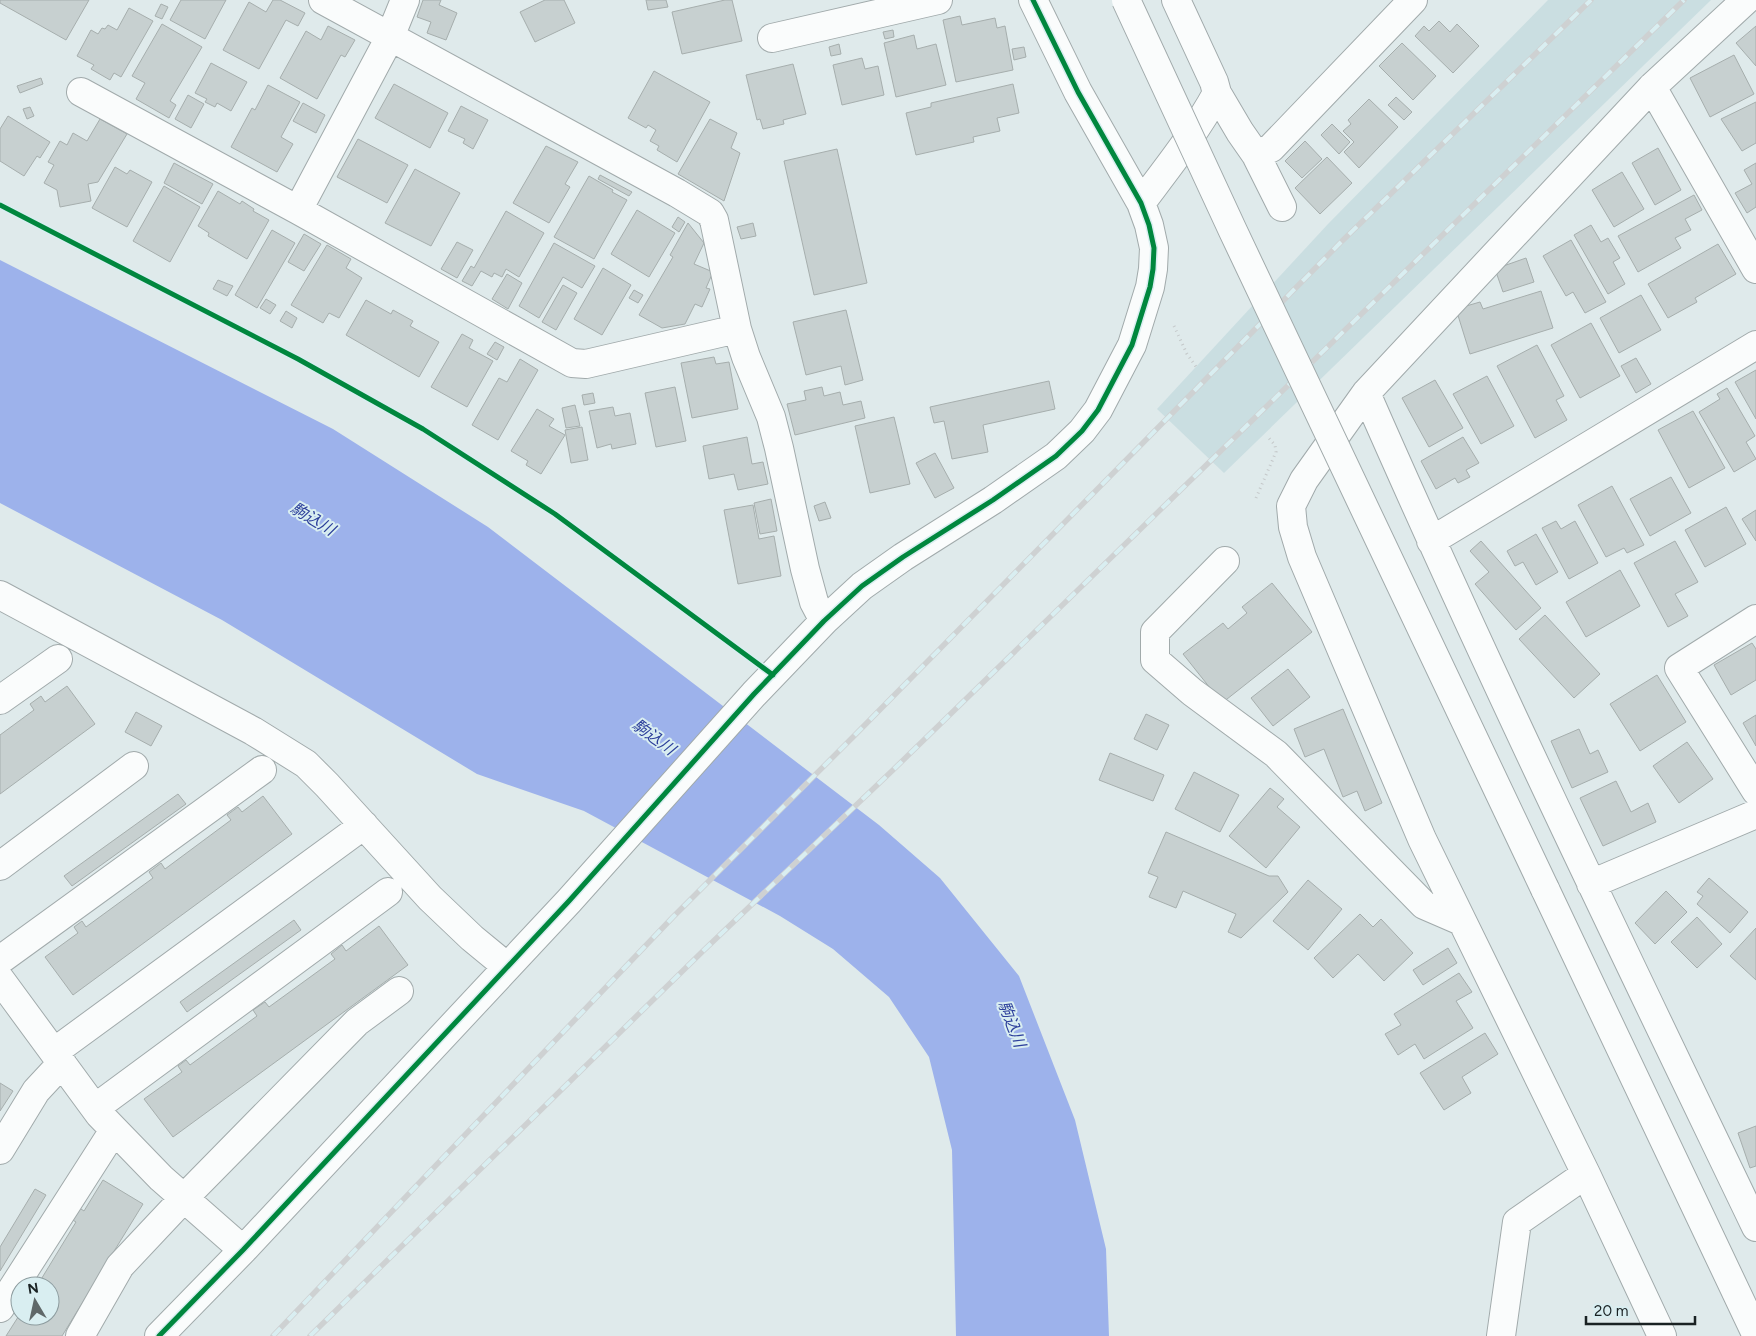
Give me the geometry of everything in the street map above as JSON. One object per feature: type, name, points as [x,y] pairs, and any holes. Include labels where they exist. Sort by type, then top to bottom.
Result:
[{"type":"street","points":[[323,0],[678,193],[710,213],[714,220],[738,330],[746,357],[771,417],[805,569],[814,602],[824,622]]},
{"type":"street","points":[[298,210],[390,37],[405,0]]},
{"type":"street","points":[[772,38],[938,0]]},
{"type":"street","points":[[159,1336],[243,1250],[506,966],[569,901],[754,694],[824,622],[862,586],[903,557],[994,500],[1056,456],[1082,431],[1098,410],[1132,345],[1150,287],[1154,248],[1149,225],[1141,203],[1078,92],[1033,0]]},
{"type":"street","points":[[1126,0],[1233,231],[1756,1334]]},
{"type":"street","points":[[1176,0],[1214,82],[1217,93],[1256,155],[1282,207]]},
{"type":"street","points":[[1256,155],[1270,148],[1413,0]]},
{"type":"street","points":[[1662,1336],[1586,1174],[1422,839],[1302,557],[1292,527],[1291,506],[1304,480],[1366,392],[1652,87],[1746,0]]},
{"type":"street","points":[[1652,87],[1756,269]]},
{"type":"street","points":[[81,92],[298,210],[572,363],[586,364],[738,330]]},
{"type":"street","points":[[1141,203],[1204,117],[1217,93]]},
{"type":"street","points":[[1431,541],[1756,344]]},
{"type":"street","points":[[1366,392],[1431,541],[1591,884],[1749,1194],[1756,1227]]},
{"type":"street","points":[[1225,561],[1155,632],[1156,660],[1192,692],[1276,754],[1424,905],[1462,921]]},
{"type":"street","points":[[0,595],[202,703],[285,750],[313,771],[430,898],[472,938],[506,966]]},
{"type":"street","points":[[1756,619],[1679,668],[1756,791]]},
{"type":"street","points":[[0,700],[58,659]]},
{"type":"street","points":[[0,866],[134,766]]},
{"type":"street","points":[[0,960],[262,770]]},
{"type":"street","points":[[1591,884],[1756,814]]},
{"type":"street","points":[[0,1150],[58,1057],[364,825]]},
{"type":"street","points":[[95,1108],[388,892]]},
{"type":"street","points":[[2,987],[114,1130],[160,1178],[243,1250]]},
{"type":"street","points":[[80,1336],[120,1266],[357,1022],[399,991]]},
{"type":"street","points":[[0,1308],[114,1130]]},
{"type":"street","points":[[1501,1336],[1518,1222],[1586,1174]]},
{"type":"path","points":[[1171,321],[1187,354],[1197,368]]},
{"type":"path","points":[[1256,498],[1276,452],[1275,445],[1268,437]]},
{"type":"shaded area","points":[[1548,0],[1711,0],[1224,473],[1157,409],[1328,224]]},
{"type":"water","name":"駒込川","points":[[0,260],[333,429],[488,527],[879,825],[940,878],[1019,976],[1075,1120],[1106,1249],[1109,1336],[956,1336],[952,1150],[929,1057],[889,997],[833,949],[780,916],[584,811],[477,774],[222,620],[0,503]]},
{"type":"building","points":[[0,0],[89,0],[66,40],[0,3]]},
{"type":"building","points":[[181,0],[226,0],[205,39],[170,20]]},
{"type":"building","points":[[273,0],[280,0],[305,13],[298,26],[286,20],[259,69],[223,50],[249,2],[266,12]]},
{"type":"building","points":[[423,0],[441,0],[439,5],[457,13],[446,40],[427,33],[431,22],[417,17]]},
{"type":"building","points":[[545,0],[564,0],[575,23],[535,42],[520,12]]},
{"type":"building","points":[[646,0],[666,0],[668,7],[648,10]]},
{"type":"building","points":[[732,0],[742,41],[682,54],[672,12]]},
{"type":"building","points":[[161,4],[168,7],[162,19],[155,16]]},
{"type":"building","points":[[129,8],[153,21],[121,77],[114,73],[110,80],[91,69],[94,65],[77,56],[91,30],[98,34],[102,28],[105,29],[108,25],[117,30]]},
{"type":"building","points":[[960,16],[962,25],[995,18],[997,28],[1005,26],[1013,70],[956,82],[943,20]]},
{"type":"building","points":[[1439,21],[1450,32],[1457,24],[1479,46],[1453,73],[1415,36],[1424,26],[1429,31]]},
{"type":"building","points":[[162,24],[202,47],[170,101],[176,105],[169,118],[136,99],[145,83],[132,76]]},
{"type":"building","points":[[328,26],[355,40],[345,57],[341,55],[317,99],[280,78],[306,31],[321,40]]},
{"type":"building","points":[[1756,26],[1756,66],[1736,43]]},
{"type":"building","points":[[893,30],[894,37],[885,39],[883,32]]},
{"type":"building","points":[[914,35],[917,49],[936,44],[946,85],[896,97],[884,43]]},
{"type":"building","points":[[1402,43],[1436,76],[1413,100],[1379,66]]},
{"type":"building","points":[[839,44],[841,54],[831,56],[829,47]]},
{"type":"building","points":[[1024,47],[1026,57],[1014,60],[1012,49]]},
{"type":"building","points":[[1734,55],[1754,94],[1710,117],[1690,78]]},
{"type":"building","points":[[862,58],[865,69],[878,66],[884,95],[842,105],[833,65]]},
{"type":"building","points":[[211,63],[247,82],[231,111],[217,103],[215,107],[205,102],[207,99],[195,93]]},
{"type":"building","points":[[793,64],[806,114],[783,120],[784,124],[763,129],[760,119],[757,120],[746,75]]},
{"type":"building","points":[[654,71],[710,102],[677,162],[657,150],[659,146],[650,141],[656,130],[648,125],[646,128],[628,118]]},
{"type":"building","points":[[41,78],[43,84],[20,93],[17,86]]},
{"type":"building","points":[[394,84],[448,113],[430,148],[375,118]]},
{"type":"building","points":[[1013,84],[1019,113],[997,118],[1000,131],[973,137],[974,142],[916,155],[906,113],[931,107],[931,103]]},
{"type":"building","points":[[268,85],[300,102],[281,137],[293,144],[277,172],[231,147],[252,108],[255,110]]},
{"type":"building","points":[[188,95],[204,104],[191,128],[175,119]]},
{"type":"building","points":[[1396,97],[1412,112],[1404,120],[1388,105]]},
{"type":"building","points":[[1369,99],[1398,127],[1359,168],[1344,152],[1354,142],[1343,131],[1351,124],[1348,120]]},
{"type":"building","points":[[1756,102],[1756,143],[1742,151],[1721,119]]},
{"type":"building","points":[[303,103],[325,115],[316,133],[293,121]]},
{"type":"building","points":[[461,106],[488,120],[473,149],[463,143],[465,139],[448,131]]},
{"type":"building","points":[[30,107],[34,116],[27,119],[23,109]]},
{"type":"building","points":[[8,116],[50,142],[40,158],[37,156],[24,176],[0,161],[0,129]]},
{"type":"building","points":[[100,119],[127,134],[98,182],[88,184],[91,201],[60,207],[57,190],[44,183],[54,165],[48,162],[60,141],[67,145],[73,133],[87,141]]},
{"type":"building","points":[[710,119],[737,133],[731,148],[740,153],[724,201],[678,174]]},
{"type":"building","points":[[1332,124],[1350,142],[1339,154],[1321,135]]},
{"type":"building","points":[[358,139],[408,165],[387,203],[337,177]]},
{"type":"building","points":[[1305,141],[1322,159],[1302,178],[1285,161]]},
{"type":"building","points":[[546,146],[578,162],[565,184],[570,187],[549,223],[513,203]]},
{"type":"building","points":[[1658,148],[1681,190],[1655,205],[1632,163]]},
{"type":"building","points":[[837,149],[867,283],[814,295],[784,161]]},
{"type":"building","points":[[1327,157],[1352,183],[1320,214],[1295,188]]},
{"type":"building","points":[[174,163],[213,184],[202,204],[164,183]]},
{"type":"building","points":[[1756,163],[1756,207],[1747,213],[1735,193],[1752,184],[1744,170]]},
{"type":"building","points":[[115,167],[127,174],[130,170],[152,182],[127,227],[92,208]]},
{"type":"building","points":[[415,169],[460,193],[431,246],[385,223]]},
{"type":"building","points":[[1622,172],[1644,209],[1614,227],[1592,190]]},
{"type":"building","points":[[600,175],[632,192],[629,196],[598,179]]},
{"type":"building","points":[[589,176],[627,200],[594,259],[554,237]]},
{"type":"building","points":[[164,186],[200,207],[170,262],[133,241]]},
{"type":"building","points":[[218,191],[240,204],[242,201],[254,209],[253,211],[269,220],[247,259],[208,236],[209,233],[198,226]]},
{"type":"building","points":[[1694,195],[1702,210],[1685,219],[1691,230],[1675,238],[1681,248],[1638,272],[1618,236]]},
{"type":"building","points":[[637,210],[675,233],[649,277],[611,254]]},
{"type":"building","points":[[506,211],[544,233],[519,277],[506,269],[502,277],[494,273],[492,277],[481,271],[472,286],[462,281],[471,266],[474,268]]},
{"type":"building","points":[[678,217],[685,222],[679,232],[672,227]]},
{"type":"building","points":[[688,223],[704,243],[694,264],[713,272],[706,288],[710,289],[702,307],[695,304],[685,324],[662,328],[639,315],[673,257],[670,255]]},
{"type":"building","points":[[753,223],[756,236],[741,239],[737,227]]},
{"type":"building","points":[[1591,225],[1601,242],[1608,238],[1620,258],[1613,262],[1625,284],[1608,294],[1574,235]]},
{"type":"building","points":[[272,230],[295,243],[257,308],[235,295]]},
{"type":"building","points":[[304,234],[321,244],[304,271],[288,262]]},
{"type":"building","points":[[1571,240],[1606,302],[1585,313],[1573,292],[1566,296],[1543,256]]},
{"type":"building","points":[[457,242],[473,250],[457,278],[441,269]]},
{"type":"building","points":[[554,243],[595,266],[582,288],[563,277],[539,318],[519,306]]},
{"type":"building","points":[[1718,244],[1736,274],[1695,298],[1697,302],[1668,318],[1648,284]]},
{"type":"building","points":[[327,245],[351,259],[346,268],[362,278],[339,318],[329,313],[323,323],[291,305]]},
{"type":"building","points":[[1526,258],[1534,282],[1503,292],[1495,269]]},
{"type":"building","points":[[603,268],[631,285],[602,335],[574,319]]},
{"type":"building","points":[[507,274],[522,283],[508,309],[492,299]]},
{"type":"building","points":[[218,280],[233,286],[227,296],[213,289]]},
{"type":"building","points":[[563,285],[577,293],[556,330],[542,322]]},
{"type":"building","points":[[634,290],[643,295],[638,303],[629,298]]},
{"type":"building","points":[[1541,291],[1553,328],[1470,354],[1456,309],[1480,302],[1483,309]]},
{"type":"building","points":[[1641,295],[1661,330],[1619,353],[1600,318]]},
{"type":"building","points":[[266,299],[276,305],[270,314],[260,308]]},
{"type":"building","points":[[366,300],[391,314],[393,310],[413,321],[410,326],[439,342],[419,377],[346,335]]},
{"type":"building","points":[[846,310],[863,380],[845,385],[841,366],[806,375],[793,322]]},
{"type":"building","points":[[286,311],[297,318],[292,328],[280,321]]},
{"type":"building","points":[[1591,323],[1620,376],[1580,398],[1551,345]]},
{"type":"building","points":[[462,334],[473,340],[469,348],[493,361],[467,407],[431,387]]},
{"type":"building","points":[[495,342],[504,347],[497,360],[487,354]]},
{"type":"building","points":[[1537,345],[1564,396],[1556,400],[1567,420],[1535,438],[1497,366]]},
{"type":"building","points":[[714,357],[716,364],[729,362],[738,409],[692,418],[681,363]]},
{"type":"building","points":[[1636,358],[1651,384],[1636,393],[1621,366]]},
{"type":"building","points":[[520,359],[538,370],[498,440],[472,425],[499,378],[507,382]]},
{"type":"building","points":[[1756,370],[1756,419],[1735,382]]},
{"type":"building","points":[[1487,376],[1514,426],[1481,444],[1453,394]]},
{"type":"building","points":[[1435,380],[1463,428],[1429,447],[1402,398]]},
{"type":"building","points":[[1049,381],[1055,409],[983,425],[988,452],[952,459],[944,421],[934,423],[930,407]]},
{"type":"building","points":[[675,387],[686,441],[656,447],[645,393]]},
{"type":"building","points":[[822,387],[824,396],[840,392],[843,405],[861,401],[865,418],[795,435],[787,404],[806,400],[804,391]]},
{"type":"building","points":[[1727,388],[1755,436],[1746,442],[1756,459],[1734,472],[1699,412],[1720,399],[1717,394]]},
{"type":"building","points":[[593,393],[595,403],[584,405],[582,395]]},
{"type":"building","points":[[575,405],[580,426],[566,428],[562,408]]},
{"type":"building","points":[[613,407],[615,416],[630,413],[636,444],[612,449],[611,444],[597,448],[589,411]]},
{"type":"building","points":[[537,409],[554,419],[549,426],[565,435],[541,474],[526,465],[528,461],[511,451]]},
{"type":"building","points":[[1693,411],[1725,468],[1689,488],[1658,430]]},
{"type":"building","points":[[894,417],[910,484],[870,493],[855,426]]},
{"type":"building","points":[[582,427],[588,460],[571,463],[565,430]]},
{"type":"building","points":[[747,437],[752,464],[763,462],[768,484],[738,490],[734,474],[709,479],[703,446]]},
{"type":"building","points":[[1463,437],[1479,463],[1466,470],[1470,477],[1458,483],[1455,478],[1436,489],[1421,461]]},
{"type":"building","points":[[935,453],[954,488],[935,498],[916,463]]},
{"type":"building","points":[[1671,477],[1691,513],[1650,536],[1630,499]]},
{"type":"building","points":[[1612,486],[1644,545],[1627,553],[1624,548],[1606,557],[1578,505]]},
{"type":"building","points":[[771,499],[777,531],[760,534],[754,503]]},
{"type":"building","points":[[825,502],[831,518],[819,521],[814,506]]},
{"type":"building","points":[[753,505],[759,539],[774,536],[781,576],[738,584],[724,510]]},
{"type":"building","points":[[1726,507],[1746,544],[1705,567],[1685,530]]},
{"type":"building","points":[[1756,510],[1756,541],[1742,519]]},
{"type":"building","points":[[1556,521],[1561,529],[1575,521],[1598,563],[1569,579],[1542,528]]},
{"type":"building","points":[[1536,534],[1558,572],[1536,585],[1523,562],[1515,566],[1507,551]]},
{"type":"building","points":[[1481,541],[1541,608],[1516,630],[1475,584],[1489,572],[1470,551]]},
{"type":"building","points":[[1675,541],[1698,582],[1675,594],[1688,616],[1668,627],[1634,563]]},
{"type":"building","points":[[1620,570],[1640,606],[1586,637],[1566,602]]},
{"type":"building","points":[[1272,583],[1312,632],[1222,703],[1183,654],[1223,623],[1228,629],[1247,613],[1242,607]]},
{"type":"building","points":[[1545,615],[1600,674],[1574,698],[1519,639]]},
{"type":"building","points":[[1752,643],[1756,649],[1756,680],[1731,695],[1714,665]]},
{"type":"building","points":[[1288,669],[1310,697],[1273,726],[1251,698]]},
{"type":"building","points":[[1657,675],[1686,722],[1640,751],[1610,704]]},
{"type":"building","points":[[67,686],[95,724],[0,794],[0,735],[34,710],[30,704],[41,696],[45,702]]},
{"type":"building","points":[[1343,709],[1382,803],[1365,811],[1357,791],[1343,797],[1324,749],[1305,757],[1294,729]]},
{"type":"building","points":[[136,712],[162,726],[151,746],[125,732]]},
{"type":"building","points":[[1146,714],[1169,725],[1157,750],[1134,739]]},
{"type":"building","points":[[1756,715],[1756,746],[1743,723]]},
{"type":"building","points":[[1579,729],[1590,754],[1598,750],[1608,772],[1572,788],[1551,741]]},
{"type":"building","points":[[1687,742],[1713,779],[1679,803],[1653,766]]},
{"type":"building","points":[[1110,753],[1164,775],[1153,801],[1099,780]]},
{"type":"building","points":[[1194,772],[1239,795],[1220,832],[1175,809]]},
{"type":"building","points":[[1616,781],[1631,812],[1648,803],[1656,822],[1603,846],[1580,798]]},
{"type":"building","points":[[1270,788],[1284,799],[1277,807],[1300,827],[1266,868],[1229,836]]},
{"type":"building","points":[[178,794],[186,804],[72,886],[64,876]]},
{"type":"building","points":[[263,796],[292,834],[73,995],[45,957],[78,933],[74,927],[82,921],[86,927],[153,878],[149,872],[161,863],[165,869],[231,820],[227,815],[238,807],[242,812]]},
{"type":"building","points":[[1166,832],[1269,876],[1278,876],[1288,892],[1241,938],[1228,932],[1236,914],[1183,891],[1176,908],[1149,897],[1158,877],[1148,873]]},
{"type":"building","points":[[1709,878],[1748,912],[1730,933],[1697,904],[1703,896],[1697,892]]},
{"type":"building","points":[[1308,880],[1342,909],[1308,950],[1273,921]]},
{"type":"building","points":[[1666,891],[1687,912],[1655,944],[1635,923]]},
{"type":"building","points":[[1360,914],[1373,927],[1381,919],[1413,953],[1384,981],[1358,954],[1333,978],[1314,958]]},
{"type":"building","points":[[1697,917],[1722,944],[1697,968],[1671,942]]},
{"type":"building","points":[[294,920],[301,930],[187,1012],[180,1002]]},
{"type":"building","points":[[379,926],[408,965],[173,1137],[144,1099],[182,1072],[178,1066],[186,1060],[190,1065],[257,1016],[253,1010],[265,1002],[269,1007],[335,959],[331,954],[342,945],[346,951]]},
{"type":"building","points":[[1756,928],[1756,980],[1730,956]]},
{"type":"building","points":[[1448,948],[1457,963],[1423,985],[1413,970]]},
{"type":"building","points":[[1459,973],[1472,992],[1456,1001],[1473,1028],[1424,1059],[1415,1044],[1398,1055],[1385,1034],[1401,1025],[1394,1014]]},
{"type":"building","points":[[1485,1033],[1498,1054],[1462,1077],[1471,1093],[1444,1110],[1420,1073]]},
{"type":"building","points":[[0,1083],[13,1091],[0,1111]]},
{"type":"building","points":[[1756,1126],[1756,1166],[1750,1168],[1738,1133]]},
{"type":"building","points":[[103,1180],[143,1204],[62,1336],[6,1336],[12,1326],[60,1326],[60,1276],[43,1276],[76,1222],[71,1219],[78,1207],[84,1211]]},
{"type":"building","points":[[35,1189],[46,1195],[0,1271],[0,1247]]},
{"type":"railway","points":[[273,1336],[673,917],[1340,243],[1591,0]]},
{"type":"railway","points":[[310,1336],[703,951],[894,769],[1684,0]]},
{"type":"cycle path","points":[[159,1336],[243,1250],[569,901],[754,694],[824,621],[862,586],[1056,456],[1082,431],[1098,410],[1132,345],[1150,287],[1154,248],[1149,225],[1141,203],[1078,92],[1033,0]]},
{"type":"cycle path","points":[[0,205],[298,359],[423,429],[555,514],[773,675]]}]
